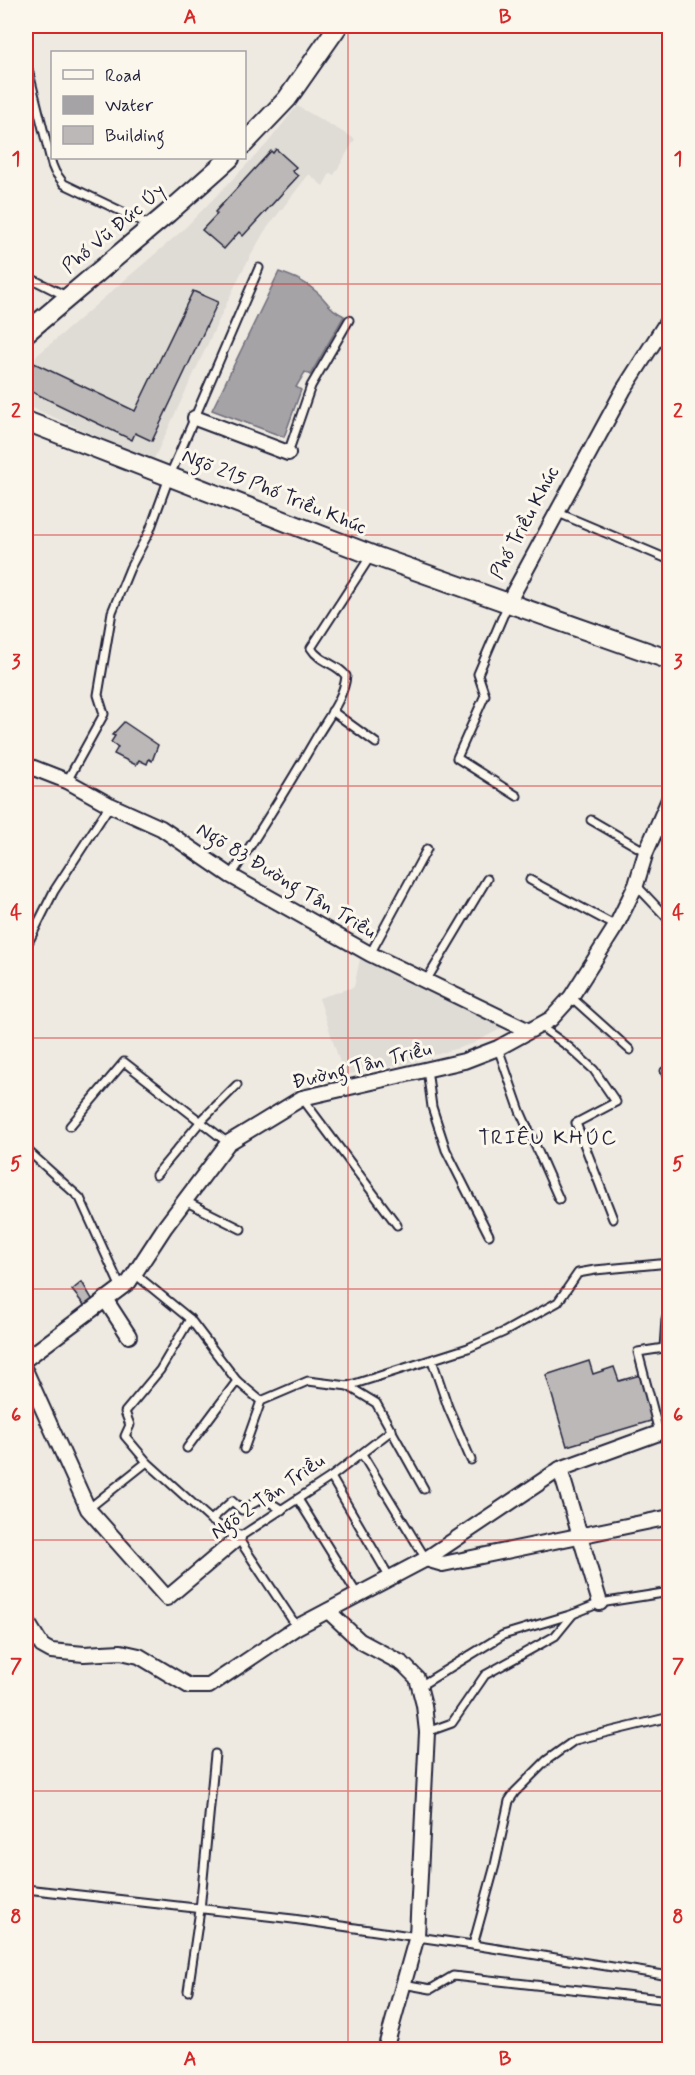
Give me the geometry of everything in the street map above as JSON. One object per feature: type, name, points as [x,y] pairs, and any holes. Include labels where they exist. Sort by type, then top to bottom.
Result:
[{"type":"street","points":[[246,142],[286,99],[338,26]]},
{"type":"street","name":"Phố Vũ Đức Úy","points":[[26,333],[229,159]]},
{"type":"street","name":"Phố Triều Khúc","points":[[669,317],[624,389],[508,603],[669,660]]},
{"type":"street","points":[[195,418],[288,453]]},
{"type":"street","name":"Ngõ 215 Phố Triều Khúc","points":[[26,421],[372,555],[508,603]]},
{"type":"street","name":"Ngõ 83 Đường Tân Triều","points":[[26,765],[67,781],[110,805],[161,828],[231,876],[370,954],[534,1028]]},
{"type":"street","name":"Đường Tân Triều","points":[[26,1359],[129,1282],[184,1201],[228,1143],[302,1098],[464,1061],[498,1048],[550,1019],[571,997],[616,926],[636,885],[646,852],[669,797]]},
{"type":"street","points":[[105,1299],[129,1336]]},
{"type":"street","points":[[26,1372],[88,1509]]},
{"type":"street","points":[[26,1620],[42,1646],[51,1651],[84,1654],[121,1652],[139,1656],[189,1686],[209,1686],[297,1627],[426,1559],[560,1469],[664,1430]]},
{"type":"street","points":[[560,1469],[600,1603]]},
{"type":"street","name":"Ngõ 2 Tân Triều","points":[[88,1509],[167,1598],[238,1538]]},
{"type":"street","points":[[426,1559],[443,1564],[669,1517]]},
{"type":"street","points":[[328,1611],[360,1641],[403,1664],[417,1678],[424,1705],[427,1732],[417,1936],[385,2049]]},
{"type":"lane","points":[[26,61],[52,165],[58,178],[64,184],[153,226]]},
{"type":"lane","points":[[67,781],[104,714],[98,695],[112,612],[130,568],[150,530],[170,475],[259,268]]},
{"type":"lane","points":[[26,276],[68,297]]},
{"type":"lane","points":[[288,453],[311,386],[349,320]]},
{"type":"lane","points":[[556,512],[669,560]]},
{"type":"lane","points":[[231,876],[284,795],[332,711],[345,683],[346,676],[338,666],[322,661],[311,648],[372,555]]},
{"type":"lane","points":[[508,603],[478,674],[486,694],[457,758],[517,796]]},
{"type":"lane","points":[[332,711],[376,743]]},
{"type":"lane","points":[[26,947],[54,891],[110,805]]},
{"type":"lane","points":[[591,820],[646,852]]},
{"type":"lane","points":[[370,954],[428,849]]},
{"type":"lane","points":[[426,981],[487,879]]},
{"type":"lane","points":[[530,880],[616,926]]},
{"type":"lane","points":[[636,885],[669,921]]},
{"type":"lane","points":[[571,997],[630,1050]]},
{"type":"lane","points":[[534,1028],[570,1048],[594,1070],[616,1102],[576,1124],[613,1219]]},
{"type":"lane","points":[[498,1048],[520,1111],[559,1199]]},
{"type":"lane","points":[[70,1126],[124,1062],[228,1143]]},
{"type":"lane","points":[[427,1069],[432,1107],[446,1150],[489,1235]]},
{"type":"lane","points":[[669,1069],[664,1071],[669,1083]]},
{"type":"lane","points":[[156,1175],[201,1121],[237,1085]]},
{"type":"lane","points":[[302,1098],[397,1225]]},
{"type":"lane","points":[[26,1149],[80,1198],[120,1288]]},
{"type":"lane","points":[[184,1201],[241,1229]]},
{"type":"lane","points":[[348,1386],[468,1348],[504,1332],[551,1307],[561,1299],[566,1288],[578,1273],[669,1263]]},
{"type":"lane","points":[[135,1273],[190,1320],[237,1381],[261,1401]]},
{"type":"lane","points":[[664,1430],[638,1352],[664,1348],[666,1319],[669,1319]]},
{"type":"lane","points":[[190,1320],[160,1370],[125,1412],[130,1425],[125,1436],[147,1462],[212,1520],[238,1538],[297,1627]]},
{"type":"lane","points":[[432,1360],[448,1407],[471,1460]]},
{"type":"lane","points":[[187,1448],[237,1381]]},
{"type":"lane","points":[[244,1449],[261,1401],[308,1381],[348,1386],[376,1403],[424,1490]]},
{"type":"lane","name":"Ngõ 2 Tân Triều","points":[[238,1538],[331,1477],[392,1430]]},
{"type":"lane","points":[[362,1454],[426,1559]]},
{"type":"lane","points":[[88,1509],[147,1462]]},
{"type":"lane","points":[[331,1477],[390,1578]]},
{"type":"lane","points":[[212,1520],[232,1501],[242,1510],[263,1498],[282,1510]]},
{"type":"lane","points":[[298,1499],[357,1594]]},
{"type":"lane","points":[[420,1686],[503,1635],[573,1614],[600,1603],[669,1592]]},
{"type":"lane","points":[[427,1732],[452,1723],[484,1675],[555,1636],[573,1614]]},
{"type":"lane","points":[[473,1945],[495,1865],[509,1801],[515,1792],[547,1760],[575,1740],[669,1717]]},
{"type":"lane","points":[[188,1991],[200,1910],[215,1754]]},
{"type":"lane","points":[[26,1889],[293,1919],[669,1976]]},
{"type":"lane","points":[[403,1984],[431,1989],[453,1976],[669,2000]]},
{"type":"shaded area","points":[[297,106],[355,139],[334,175],[330,173],[323,186],[309,174],[264,232],[240,275],[153,461],[26,405],[26,365],[183,230],[266,145]]},
{"type":"shaded area","points":[[360,959],[502,1028],[472,1044],[404,1064],[344,1075],[319,998],[354,987]]},
{"type":"water","points":[[279,272],[309,286],[344,316],[310,375],[305,372],[296,387],[301,390],[284,437],[212,410]]},
{"type":"building","points":[[276,149],[296,167],[292,171],[298,176],[243,236],[239,232],[224,249],[202,230],[217,214],[215,212],[271,151],[273,153]]},
{"type":"building","points":[[193,291],[218,302],[152,441],[135,433],[132,440],[26,389],[26,380],[34,363],[135,411]]},
{"type":"building","points":[[124,722],[158,745],[152,761],[149,759],[147,764],[139,760],[136,765],[114,754],[118,747],[111,742],[115,736],[112,735]]},
{"type":"building","points":[[82,1282],[95,1304],[88,1310],[72,1290]]},
{"type":"building","points":[[589,1361],[593,1374],[614,1367],[619,1381],[640,1375],[654,1420],[567,1446],[546,1375]]},
{"type":"district","name":"TRIÊU KHÚC","points":[[548,1138]]}]
